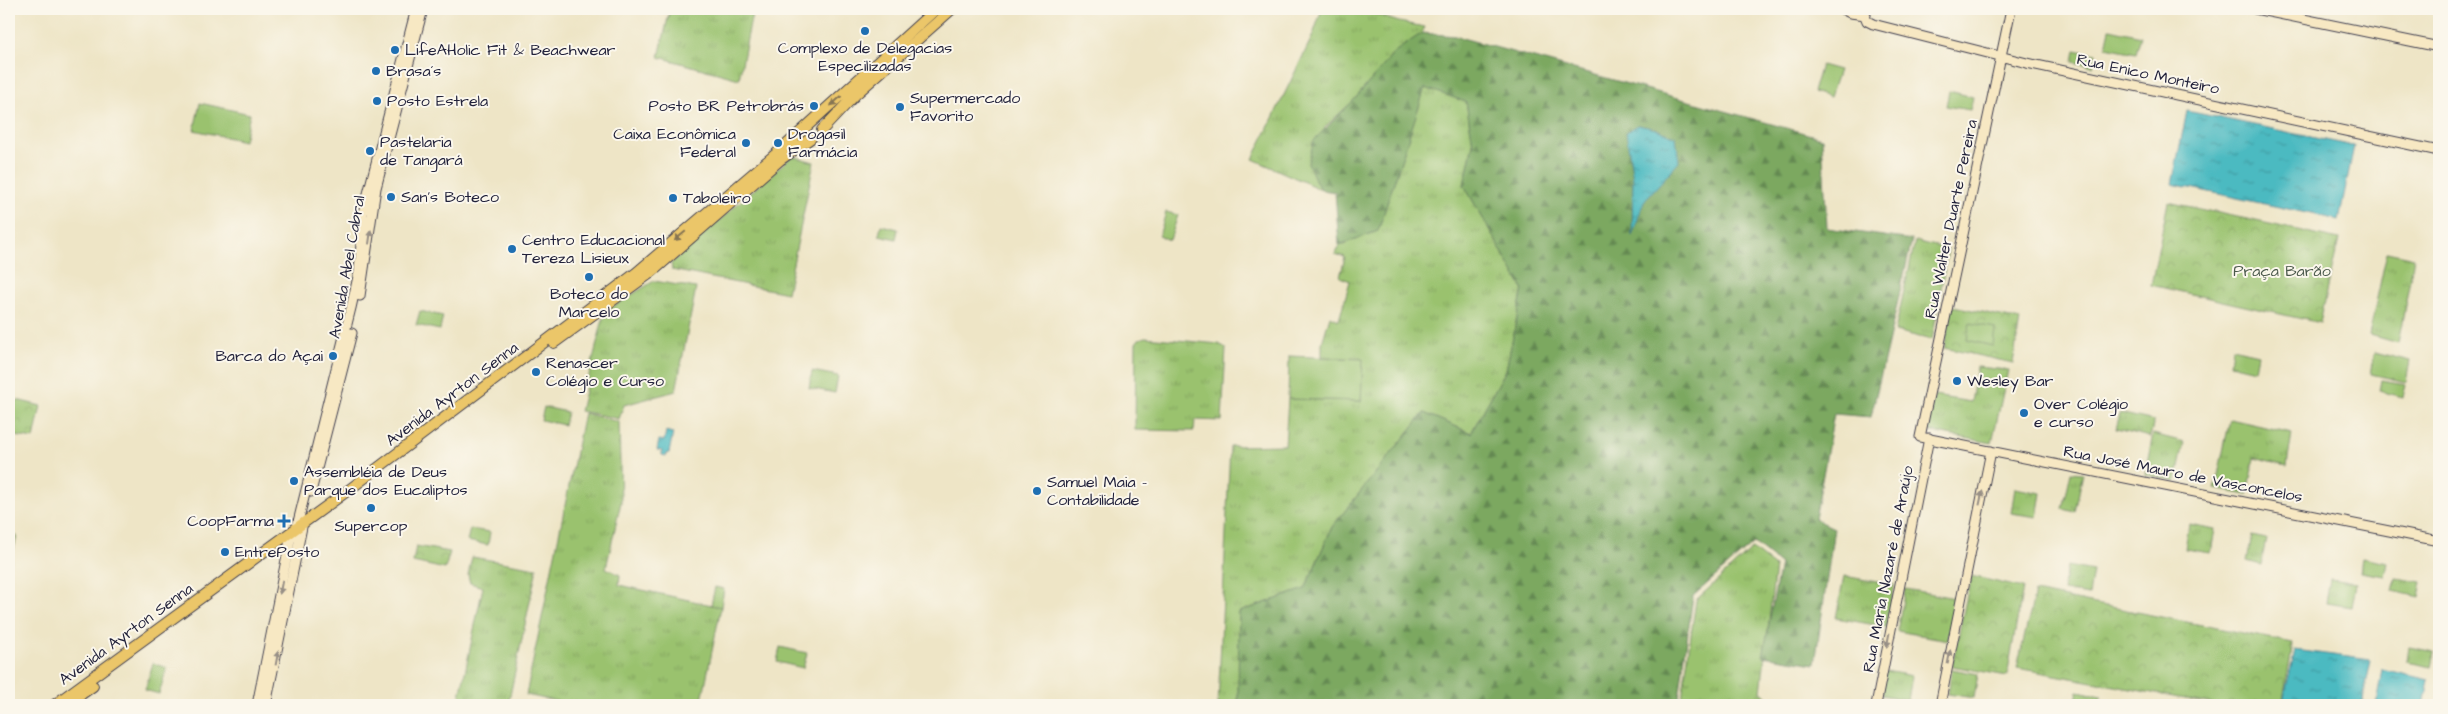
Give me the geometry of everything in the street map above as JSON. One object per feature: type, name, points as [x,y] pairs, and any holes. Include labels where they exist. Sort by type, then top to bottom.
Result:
[{"type":"main road","name":"Avenida Abel Cabral","points":[[300,526],[357,282],[361,224],[373,168],[416,9]]},
{"type":"main road","name":"Avenida Abel Cabral","points":[[300,526],[353,329],[364,282],[380,170],[423,9]]},
{"type":"main road","name":"Avenida Ayrton Senna","points":[[54,705],[300,526],[636,273],[809,124],[936,9]]},
{"type":"main road","points":[[811,138],[806,133],[809,124],[820,124],[826,130],[863,88],[952,9]]},
{"type":"main road","name":"Rua Enico Monteiro","points":[[1842,9],[1863,13],[1867,21],[1873,24],[2063,71],[2439,151]]},
{"type":"main road","name":"Rua Walter Duarte Pereira","points":[[1925,438],[1968,203],[2011,9]]},
{"type":"main road","points":[[2255,9],[2439,47]]},
{"type":"main road","name":"Avenida Ayrton Senna","points":[[66,705],[290,540],[300,526],[353,494],[652,272],[780,160],[811,138],[820,136],[826,130]]},
{"type":"main road","name":"Rua José Mauro de Vasconcelos","points":[[1925,438],[2439,541]]},
{"type":"main road","name":"Rua Maria Nazaré de Araújo","points":[[1876,705],[1925,438]]},
{"type":"main road","points":[[1940,705],[1991,451]]},
{"type":"main road","points":[[266,705],[300,526]]},
{"type":"main road","points":[[257,705],[290,540]]},
{"type":"green space","points":[[670,9],[753,9],[739,79],[659,57]]},
{"type":"green space","points":[[1322,9],[1359,9],[1399,22],[1425,27],[1422,33],[1396,51],[1353,101],[1325,127],[1316,182],[1322,190],[1253,159],[1313,35]]},
{"type":"green space","points":[[2110,29],[2141,36],[2136,53],[2106,47]]},
{"type":"green space","points":[[1422,33],[1455,36],[1822,138],[1827,228],[1912,240],[1871,417],[1834,414],[1815,519],[1834,528],[1815,664],[1763,656],[1780,564],[1754,543],[1693,596],[1678,705],[1238,705],[1239,612],[1305,589],[1332,527],[1424,413],[1471,433],[1506,370],[1523,289],[1464,185],[1473,144],[1466,102],[1425,88],[1378,231],[1339,245],[1335,192],[1322,190],[1316,182],[1308,163],[1314,140],[1353,101],[1396,51]]},
{"type":"green space","points":[[2075,50],[2096,54],[2093,66],[2073,62]]},
{"type":"green space","points":[[1821,65],[1839,70],[1830,97],[1813,92]]},
{"type":"green space","points":[[1425,87],[1466,102],[1473,144],[1464,185],[1523,289],[1506,370],[1471,433],[1424,413],[1332,527],[1305,589],[1239,612],[1238,705],[1218,705],[1230,446],[1285,445],[1288,399],[1361,401],[1362,359],[1322,357],[1322,343],[1330,316],[1339,320],[1350,281],[1340,277],[1345,257],[1335,254],[1339,245],[1378,231]]},
{"type":"green space","points":[[1949,91],[1973,97],[1970,110],[1946,106]]},
{"type":"green space","points":[[200,103],[250,114],[244,141],[194,130]]},
{"type":"green space","points":[[792,156],[814,162],[787,293],[672,270],[671,263]]},
{"type":"green space","name":"Praça Barão","points":[[2168,202],[2339,239],[2320,323],[2151,285]]},
{"type":"green space","points":[[1166,212],[1178,215],[1170,240],[1159,236]]},
{"type":"green space","points":[[881,225],[898,229],[896,239],[879,235]]},
{"type":"green space","points":[[1915,241],[1948,249],[1932,340],[1895,331]]},
{"type":"green space","points":[[2387,252],[2414,258],[2398,343],[2369,335]]},
{"type":"green space","points":[[654,281],[696,288],[676,391],[624,405],[619,419],[580,411],[605,311]]},
{"type":"green space","points":[[1953,306],[2020,320],[2013,363],[1944,348]]},
{"type":"green space","points":[[420,311],[443,316],[440,330],[416,325]]},
{"type":"green space","points":[[1970,323],[1995,328],[1993,346],[1967,340]]},
{"type":"green space","points":[[1145,337],[1219,344],[1226,348],[1222,421],[1195,420],[1194,431],[1135,430],[1136,343],[1139,339]]},
{"type":"green space","points":[[2232,348],[2258,354],[2255,370],[2230,364]]},
{"type":"green space","points":[[2375,352],[2410,361],[2406,382],[2371,374]]},
{"type":"green space","points":[[1289,356],[1363,359],[1361,401],[1288,399]]},
{"type":"green space","points":[[1977,367],[2008,370],[1992,443],[1926,431],[1934,396],[1971,402]]},
{"type":"green space","points":[[812,371],[838,376],[835,393],[809,388]]},
{"type":"green space","points":[[2381,380],[2406,384],[2403,397],[2379,391]]},
{"type":"green space","points":[[9,398],[41,406],[34,439],[9,435]]},
{"type":"green space","points":[[544,407],[567,412],[564,425],[541,420]]},
{"type":"green space","points":[[584,413],[619,422],[621,502],[606,568],[620,575],[619,585],[721,607],[701,705],[575,705],[526,695]]},
{"type":"green space","points":[[2120,413],[2154,421],[2150,437],[2116,429]]},
{"type":"green space","points":[[2230,419],[2292,433],[2287,466],[2254,458],[2247,495],[2215,489]]},
{"type":"green space","points":[[2153,434],[2184,442],[2176,481],[2145,474]]},
{"type":"green space","points":[[2071,472],[2083,473],[2075,512],[2063,509]]},
{"type":"green space","points":[[2015,488],[2041,493],[2037,517],[2011,513]]},
{"type":"green space","points":[[2189,524],[2215,529],[2211,553],[2185,549]]},
{"type":"green space","points":[[470,529],[490,532],[488,545],[467,541]]},
{"type":"green space","points":[[9,534],[17,536],[9,569]]},
{"type":"green space","points":[[2252,536],[2266,539],[2261,565],[2247,561]]},
{"type":"green space","points":[[416,546],[450,552],[445,569],[413,562]]},
{"type":"green space","points":[[1752,549],[1775,567],[1761,692],[1779,705],[1681,705],[1696,600]]},
{"type":"green space","points":[[472,557],[537,568],[508,705],[465,705],[459,701],[483,587],[470,583],[468,575]]},
{"type":"green space","points":[[2362,557],[2388,562],[2385,576],[2360,572]]},
{"type":"green space","points":[[2067,566],[2093,571],[2089,595],[2063,591]]},
{"type":"green space","points":[[1844,576],[1894,585],[1887,627],[1836,618]]},
{"type":"green space","points":[[1971,576],[2023,588],[2007,676],[1952,666]]},
{"type":"green space","points":[[2396,578],[2422,582],[2419,597],[2393,591]]},
{"type":"green space","points":[[2330,579],[2356,583],[2352,607],[2326,603]]},
{"type":"green space","points":[[715,587],[724,589],[721,607],[711,605]]},
{"type":"green space","points":[[1905,589],[1955,598],[1948,640],[1897,631]]},
{"type":"green space","points":[[2035,592],[2293,643],[2282,705],[2217,705],[2017,668]]},
{"type":"green space","points":[[780,647],[807,653],[803,668],[777,662]]},
{"type":"green space","points":[[2409,647],[2435,652],[2432,666],[2407,661]]},
{"type":"green space","points":[[153,663],[167,668],[159,694],[145,690]]},
{"type":"green space","points":[[1952,669],[1978,674],[1974,698],[1948,694]]},
{"type":"green space","points":[[1886,671],[1912,676],[1908,700],[1882,695]]},
{"type":"green space","points":[[2078,691],[2102,696],[2100,705],[2075,705]]},
{"type":"water","points":[[2187,111],[2354,146],[2339,220],[2172,184]]},
{"type":"water","points":[[1638,125],[1656,129],[1676,137],[1679,162],[1644,201],[1632,236],[1633,179],[1626,132]]},
{"type":"water","points":[[666,431],[673,433],[669,453],[666,456],[662,455],[662,451],[657,450],[659,440],[664,441]]},
{"type":"water","points":[[2295,650],[2371,660],[2362,705],[2282,705]]},
{"type":"water","points":[[2382,669],[2429,680],[2424,705],[2376,705]]},
{"type":"place","name":"Complexo de Delegacias Especilizadas","points":[[865,31]]},
{"type":"place","name":"LifeAHolic Fit & Beachwear","points":[[395,50]]},
{"type":"place","name":"Brasa´s","points":[[376,71]]},
{"type":"place","name":"Posto Estrela","points":[[377,101]]},
{"type":"place","name":"Posto BR Petrobrás","points":[[814,106]]},
{"type":"place","name":"Supermercado Favorito","points":[[900,107]]},
{"type":"place","name":"Caixa Econômica Federal","points":[[746,143]]},
{"type":"place","name":"Drogasil Farmácia","points":[[778,143]]},
{"type":"place","name":"Pastelaria de Tangará","points":[[370,151]]},
{"type":"place","name":"San's Boteco","points":[[391,197]]},
{"type":"place","name":"Taboleiro","points":[[673,198]]},
{"type":"place","name":"Centro Educacional Tereza Lisieux","points":[[512,249]]},
{"type":"place","name":"Boteco do Marcelo","points":[[589,277]]},
{"type":"place","name":"Barca do Açai","points":[[333,356]]},
{"type":"place","name":"Renascer Colégio e Curso","points":[[536,372]]},
{"type":"place","name":"Wesley Bar","points":[[1957,381]]},
{"type":"place","name":"Over Colégio e curso","points":[[2024,413]]},
{"type":"place","name":"Assembléia de Deus Parque dos Eucaliptos","points":[[294,481]]},
{"type":"place","name":"Samuel Maia - Contabilidade","points":[[1037,491]]},
{"type":"place","name":"Supercop","points":[[371,508]]},
{"type":"place","name":"CoopFarma","points":[[284,521]]},
{"type":"place","name":"EntrePosto","points":[[225,552]]}]
